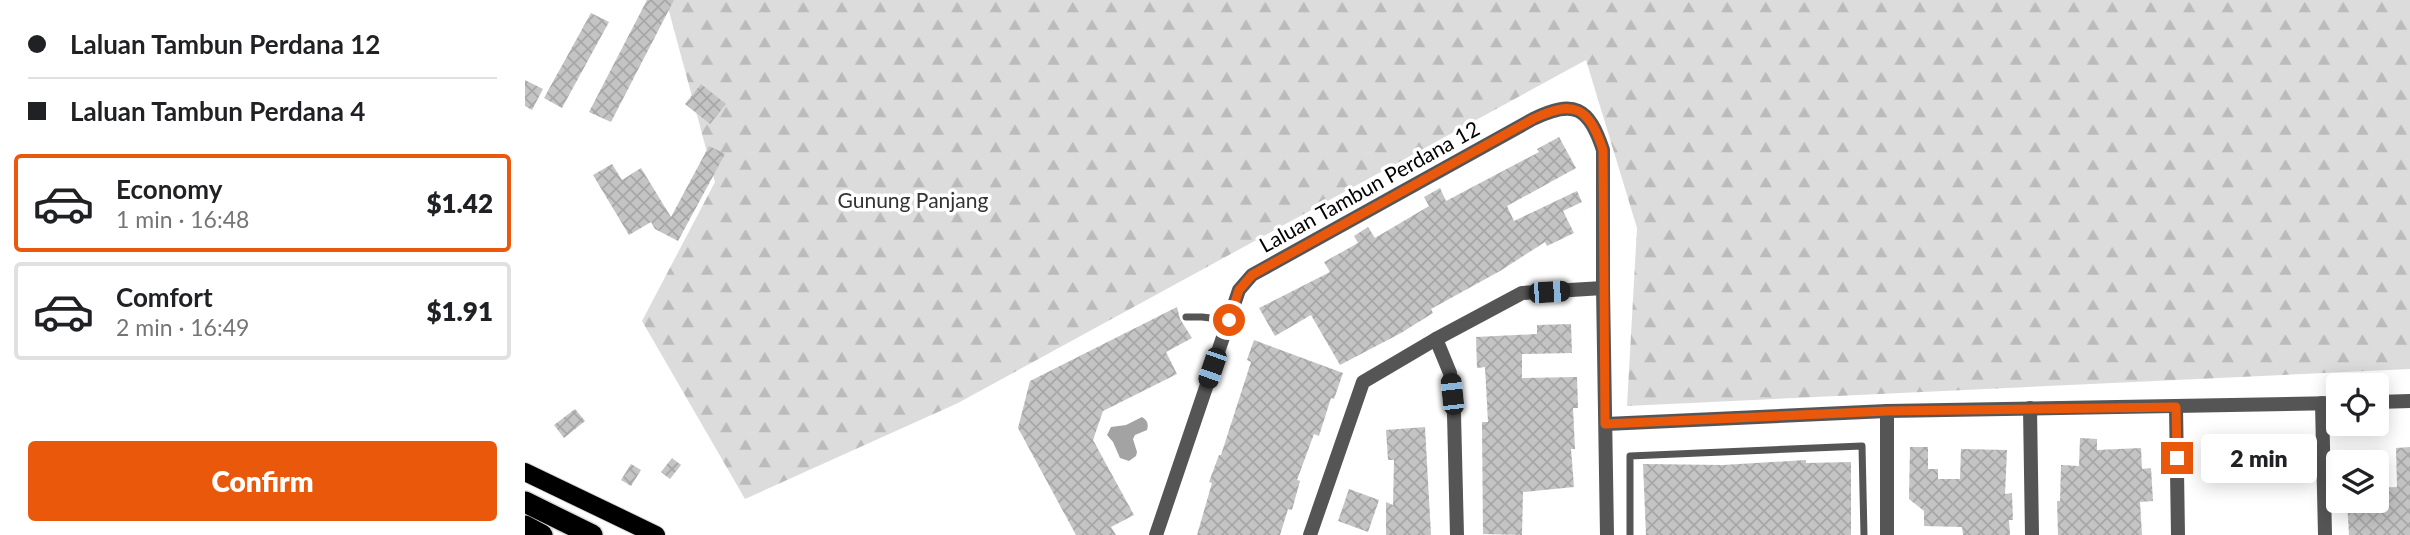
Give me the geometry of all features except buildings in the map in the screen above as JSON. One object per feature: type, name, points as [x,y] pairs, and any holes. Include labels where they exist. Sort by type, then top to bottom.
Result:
[{"type":"highway","points":[[525,502],[592,535]]},
{"type":"highway","points":[[525,526],[542,535]]},
{"type":"main road","points":[[525,472],[656,535]]},
{"type":"street","name":"Laluan Tambun Perdana 12","points":[[1156,535],[1239,290],[1252,275],[1551,110],[1569,107],[1586,116],[1597,133],[1603,150],[1602,288]]},
{"type":"street","points":[[1310,535],[1363,382],[1522,293],[1602,288],[1607,535]]},
{"type":"street","points":[[1436,339],[1450,373],[1454,414],[1457,535]]},
{"type":"street","points":[[2389,402],[2410,401]]},
{"type":"street","points":[[2322,403],[2325,535]]},
{"type":"street","points":[[1605,424],[1887,411],[2326,403]]},
{"type":"street","points":[[2176,407],[2178,535]]},
{"type":"street","points":[[2030,408],[2032,535]]},
{"type":"street","points":[[1887,411],[1887,535]]},
{"type":"lane","points":[[1186,317],[1229,320]]},
{"type":"lane","points":[[1630,535],[1630,456],[1862,446],[1864,535]]},
{"type":"green space","name":"Gunung Panjang","points":[[666,0],[2410,0],[2410,369],[1627,406],[1637,228],[1586,60],[958,403],[745,499],[642,321],[715,182]]},
{"type":"shaded area","points":[[1142,417],[1148,428],[1133,439],[1136,456],[1129,461],[1120,458],[1107,435],[1111,427],[1126,425]]},
{"type":"route","points":[[1229,320],[1239,290],[1252,275],[1533,119],[1551,110],[1569,107],[1586,116],[1597,133],[1603,150],[1605,424],[1887,411],[2176,407],[2177,458]]}]
